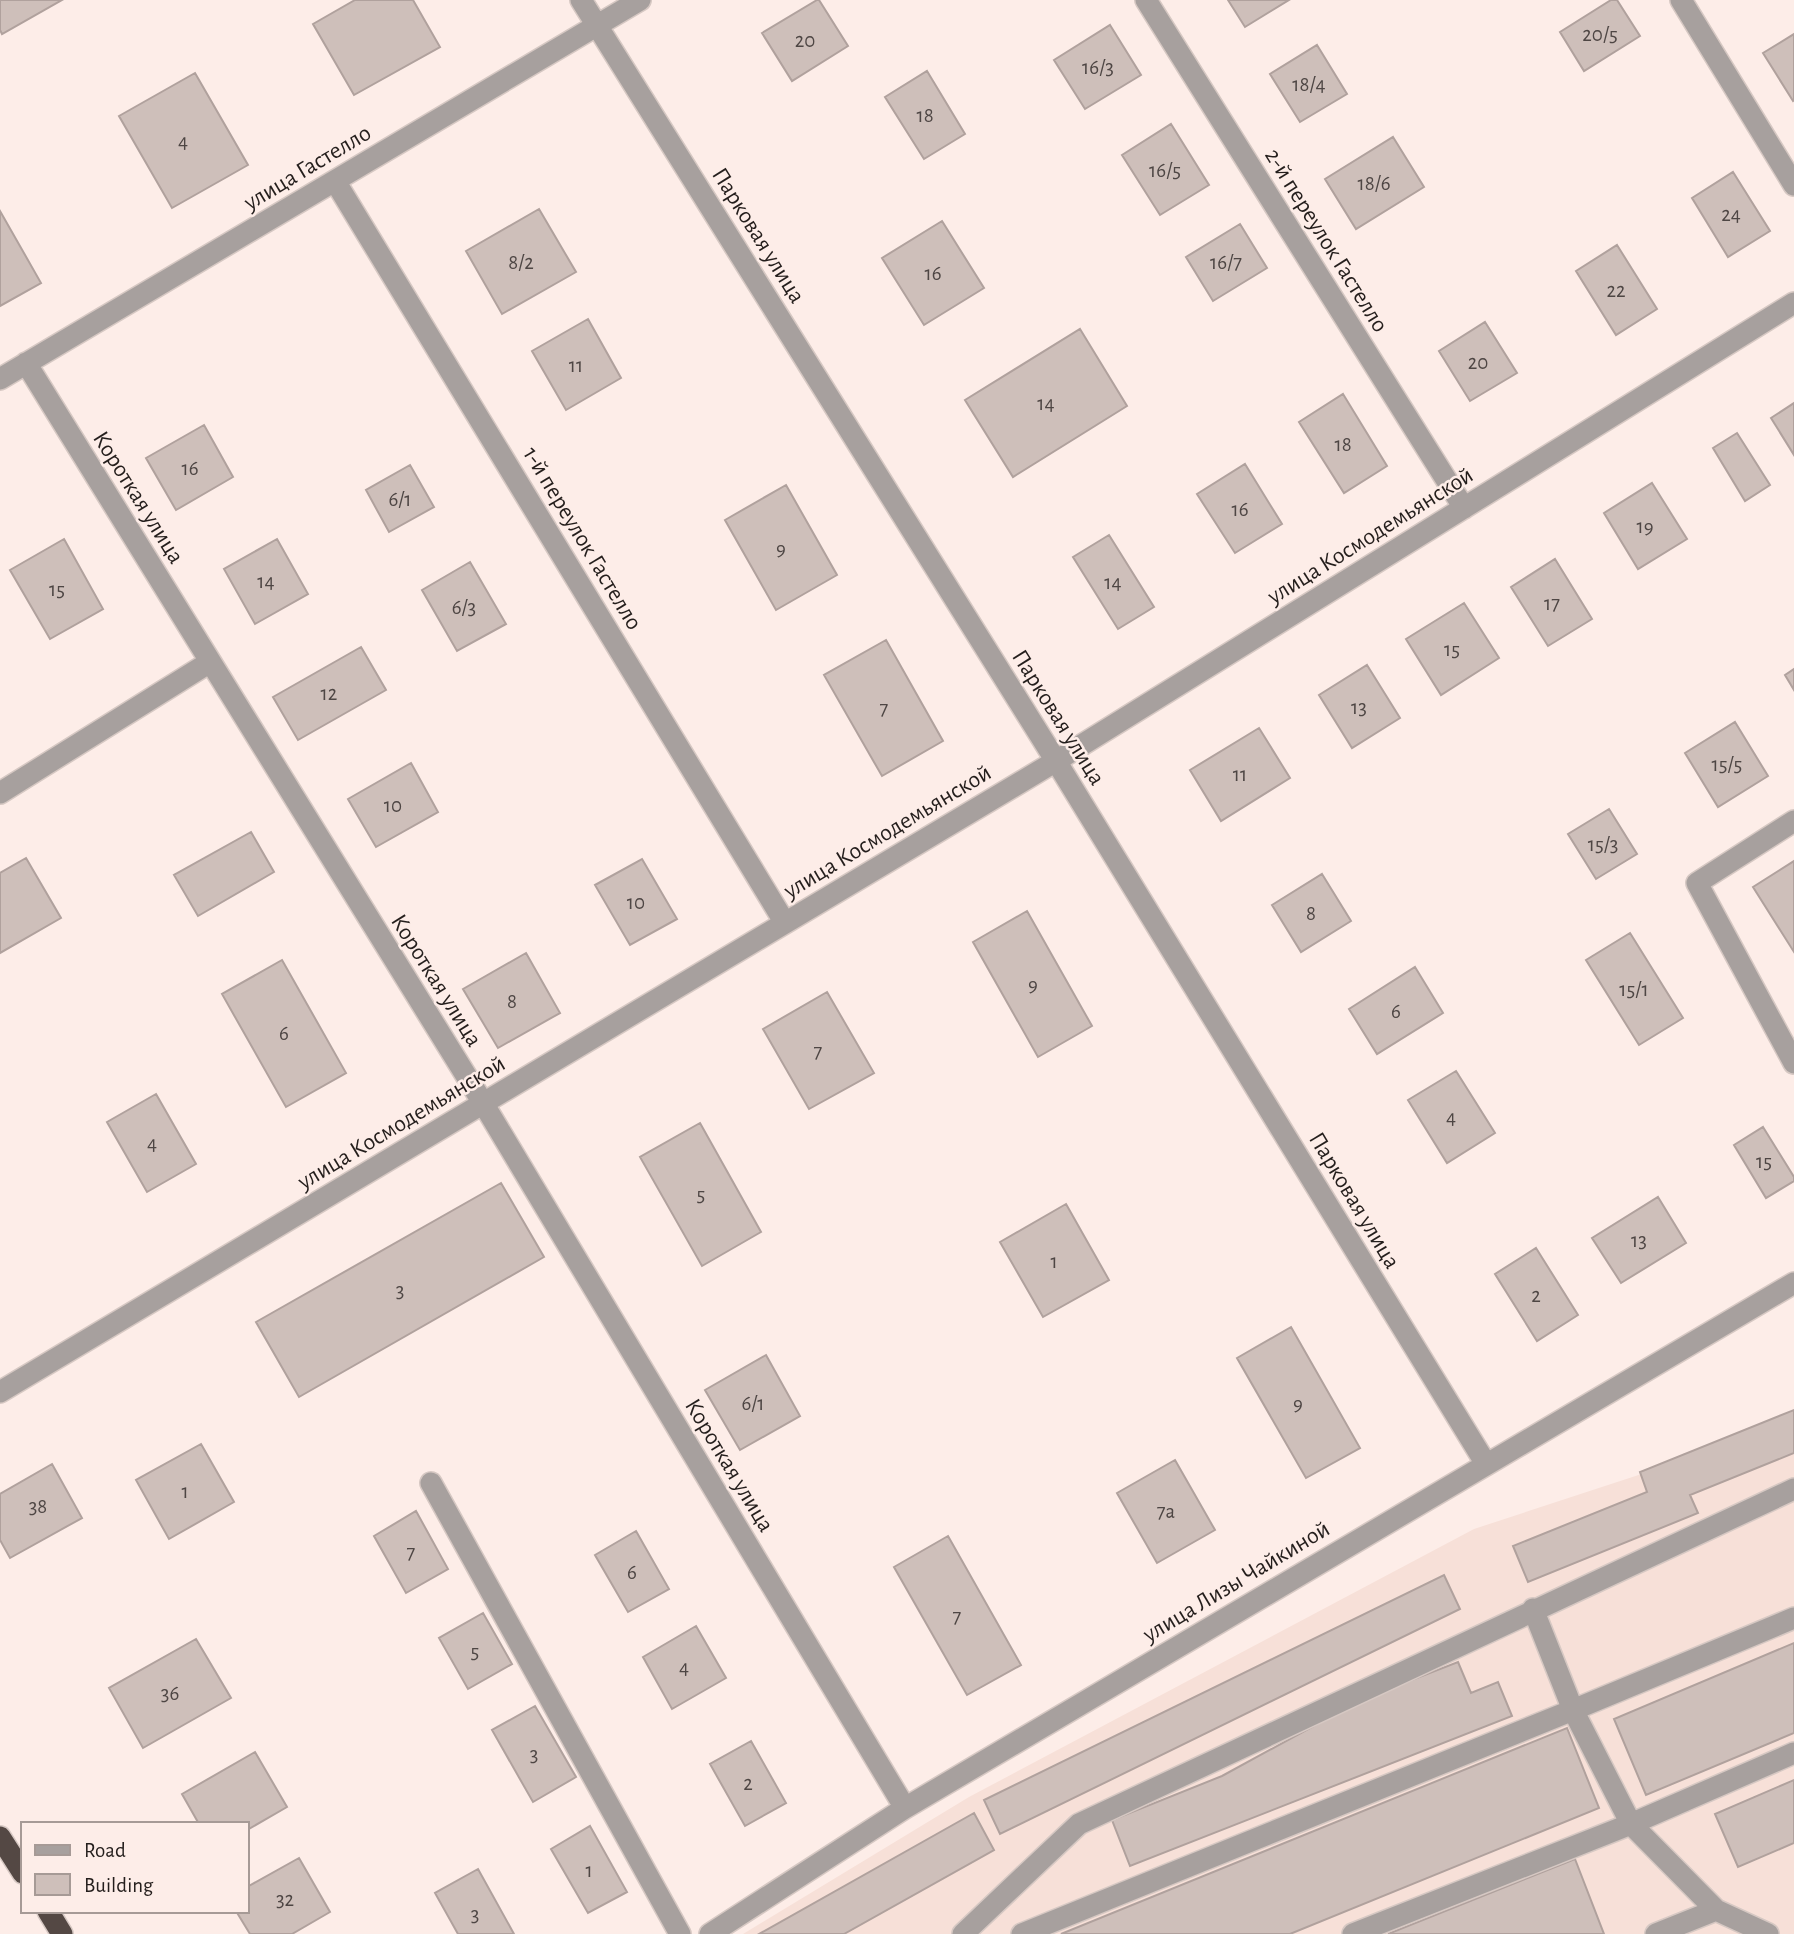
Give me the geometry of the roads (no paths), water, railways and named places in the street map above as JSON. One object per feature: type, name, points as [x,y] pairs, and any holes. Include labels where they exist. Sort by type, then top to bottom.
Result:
[{"type":"highway","points":[[0,1837],[21,1869]]},
{"type":"highway","points":[[49,1913],[62,1934]]},
{"type":"street","name":"Парковая улица","points":[[581,0],[1056,761],[1486,1464]]},
{"type":"street","name":"улица Гастелло","points":[[0,379],[640,0]]},
{"type":"street","name":"2-й переулок Гастелло","points":[[1146,0],[1464,508]]},
{"type":"street","points":[[1681,0],[1794,185]]},
{"type":"street","name":"1-й переулок Гастелло","points":[[335,181],[785,923]]},
{"type":"street","name":"улица Космодемьянской","points":[[0,1392],[1056,761],[1794,303]]},
{"type":"street","name":"Короткая улица","points":[[26,363],[483,1103],[905,1808]]},
{"type":"street","points":[[0,793],[210,662]]},
{"type":"street","points":[[1794,821],[1698,883],[1794,1063]]},
{"type":"street","name":"улица Лизы Чайкиной","points":[[710,1934],[905,1808],[1794,1283]]},
{"type":"street","points":[[431,1483],[680,1934]]},
{"type":"street","points":[[962,1934],[1079,1824],[1794,1489]]},
{"type":"street","points":[[1533,1609],[1573,1710],[1631,1824],[1716,1910],[1768,1934]]},
{"type":"street","points":[[1022,1934],[1794,1618]]},
{"type":"street","points":[[1353,1934],[1631,1824],[1794,1753]]},
{"type":"street","points":[[1657,1934],[1716,1910]]}]
